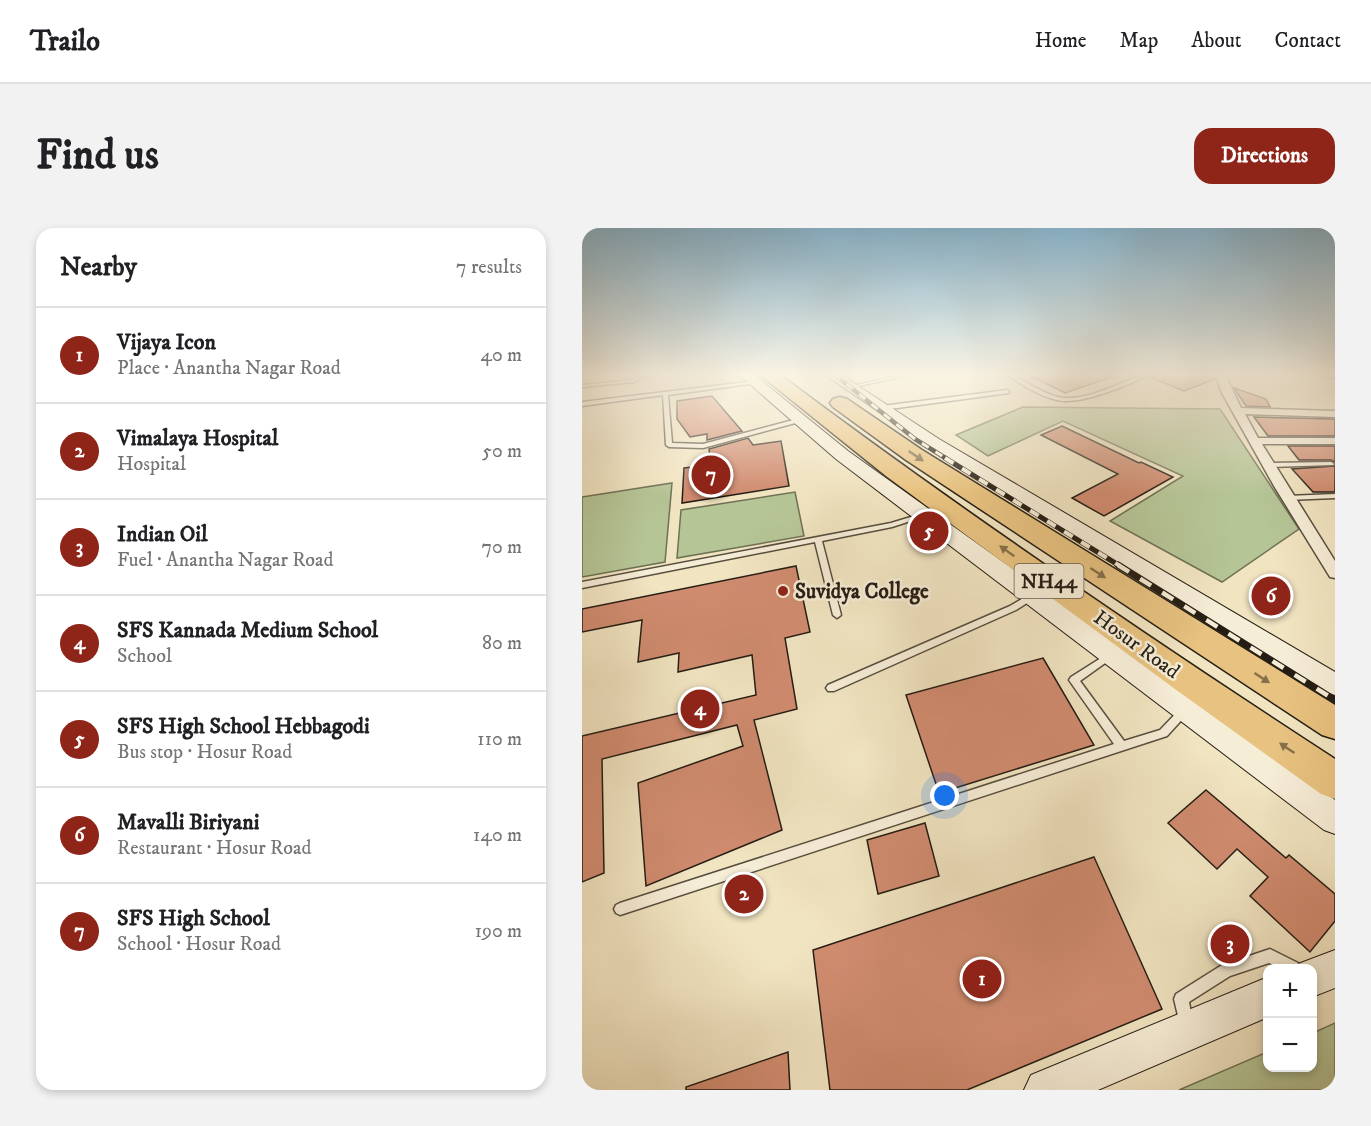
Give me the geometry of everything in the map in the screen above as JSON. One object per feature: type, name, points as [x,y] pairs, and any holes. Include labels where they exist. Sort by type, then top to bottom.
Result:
[{"type":"highway","name":"Hosur Road","points":[[812,414],[894,471],[1156,673],[1335,781]]},
{"type":"highway","name":"Hosur Road","points":[[857,414],[914,455],[1335,724]]},
{"type":"street","points":[[795,414],[842,455],[1112,654],[1156,673],[1185,710],[1335,819]]},
{"type":"street","points":[[891,414],[942,448],[1335,685]]},
{"type":"street","points":[[1241,414],[1287,498],[1335,573]]},
{"type":"street","points":[[1255,441],[1335,441]]},
{"type":"street","points":[[1317,976],[1335,969]]},
{"type":"street","points":[[1046,1090],[1263,999]]},
{"type":"lane","points":[[667,414],[669,445],[703,446],[801,420]]},
{"type":"lane","points":[[1268,465],[1331,464]]},
{"type":"lane","points":[[1287,498],[1335,496]]},
{"type":"lane","points":[[582,585],[892,525],[924,515]]},
{"type":"lane","points":[[818,540],[837,615]]},
{"type":"lane","points":[[831,688],[1013,608],[1032,596]]},
{"type":"lane","points":[[1112,654],[1074,680],[1121,746]]},
{"type":"lane","points":[[620,909],[1163,733],[1185,710]]},
{"type":"lane","points":[[1187,1031],[1182,999],[1227,970],[1270,956],[1284,964]]},
{"type":"green space","points":[[1006,414],[1223,414],[1299,529],[1222,582],[1110,521],[1183,476],[1063,421],[988,456],[956,435]]},
{"type":"green space","points":[[672,483],[665,562],[582,577],[582,497]]},
{"type":"green space","points":[[795,492],[804,536],[677,558],[681,510]]},
{"type":"green space","points":[[1335,1023],[1335,1090],[1179,1090],[1263,1054],[1263,1072],[1317,1072],[1317,1031]]},
{"type":"building","points":[[677,414],[728,414],[742,431],[707,440],[707,434],[690,437],[677,419]]},
{"type":"building","points":[[1254,417],[1335,419],[1335,436],[1268,436]]},
{"type":"building","points":[[1062,426],[1173,477],[1104,516],[1072,498],[1118,474],[1041,435]]},
{"type":"building","points":[[748,438],[753,445],[781,441],[789,486],[682,503],[684,468],[711,465],[709,449]]},
{"type":"building","points":[[1288,446],[1335,446],[1335,462],[1299,460]]},
{"type":"building","points":[[1335,466],[1335,492],[1313,492],[1292,469]]},
{"type":"building","points":[[796,566],[810,632],[785,638],[797,709],[754,720],[782,830],[646,886],[638,783],[743,746],[737,725],[602,759],[604,873],[582,882],[582,736],[756,695],[752,655],[678,672],[679,653],[638,662],[642,620],[582,632],[582,609]]},
{"type":"building","points":[[1043,658],[1094,745],[939,793],[906,695]]},
{"type":"building","points":[[1206,790],[1286,858],[1289,855],[1335,894],[1335,921],[1310,952],[1250,896],[1268,877],[1237,849],[1217,869],[1168,823]]},
{"type":"building","points":[[925,823],[939,876],[878,894],[867,840]]},
{"type":"building","points":[[1094,857],[1162,1009],[967,1090],[830,1090],[813,950]]},
{"type":"building","points":[[788,1052],[790,1090],[686,1090],[686,1087]]},
{"type":"railway","points":[[884,414],[915,439],[947,459]]},
{"type":"railway","points":[[945,458],[1120,566]]},
{"type":"railway","points":[[1118,565],[1335,700]]},
{"type":"place","name":"SFS High School","points":[[711,475]]},
{"type":"place","name":"SFS High School Hebbagodi","points":[[929,531]]},
{"type":"place","name":"Suvidya College","points":[[783,591]]},
{"type":"place","name":"Mavalli Biriyani","points":[[1271,596]]},
{"type":"place","name":"SFS Kannada Medium School","points":[[700,709]]},
{"type":"place","name":"Vimalaya Hospital","points":[[744,894]]},
{"type":"place","name":"Indian Oil","points":[[1230,944]]},
{"type":"place","name":"Vijaya Icon","points":[[982,979]]}]
